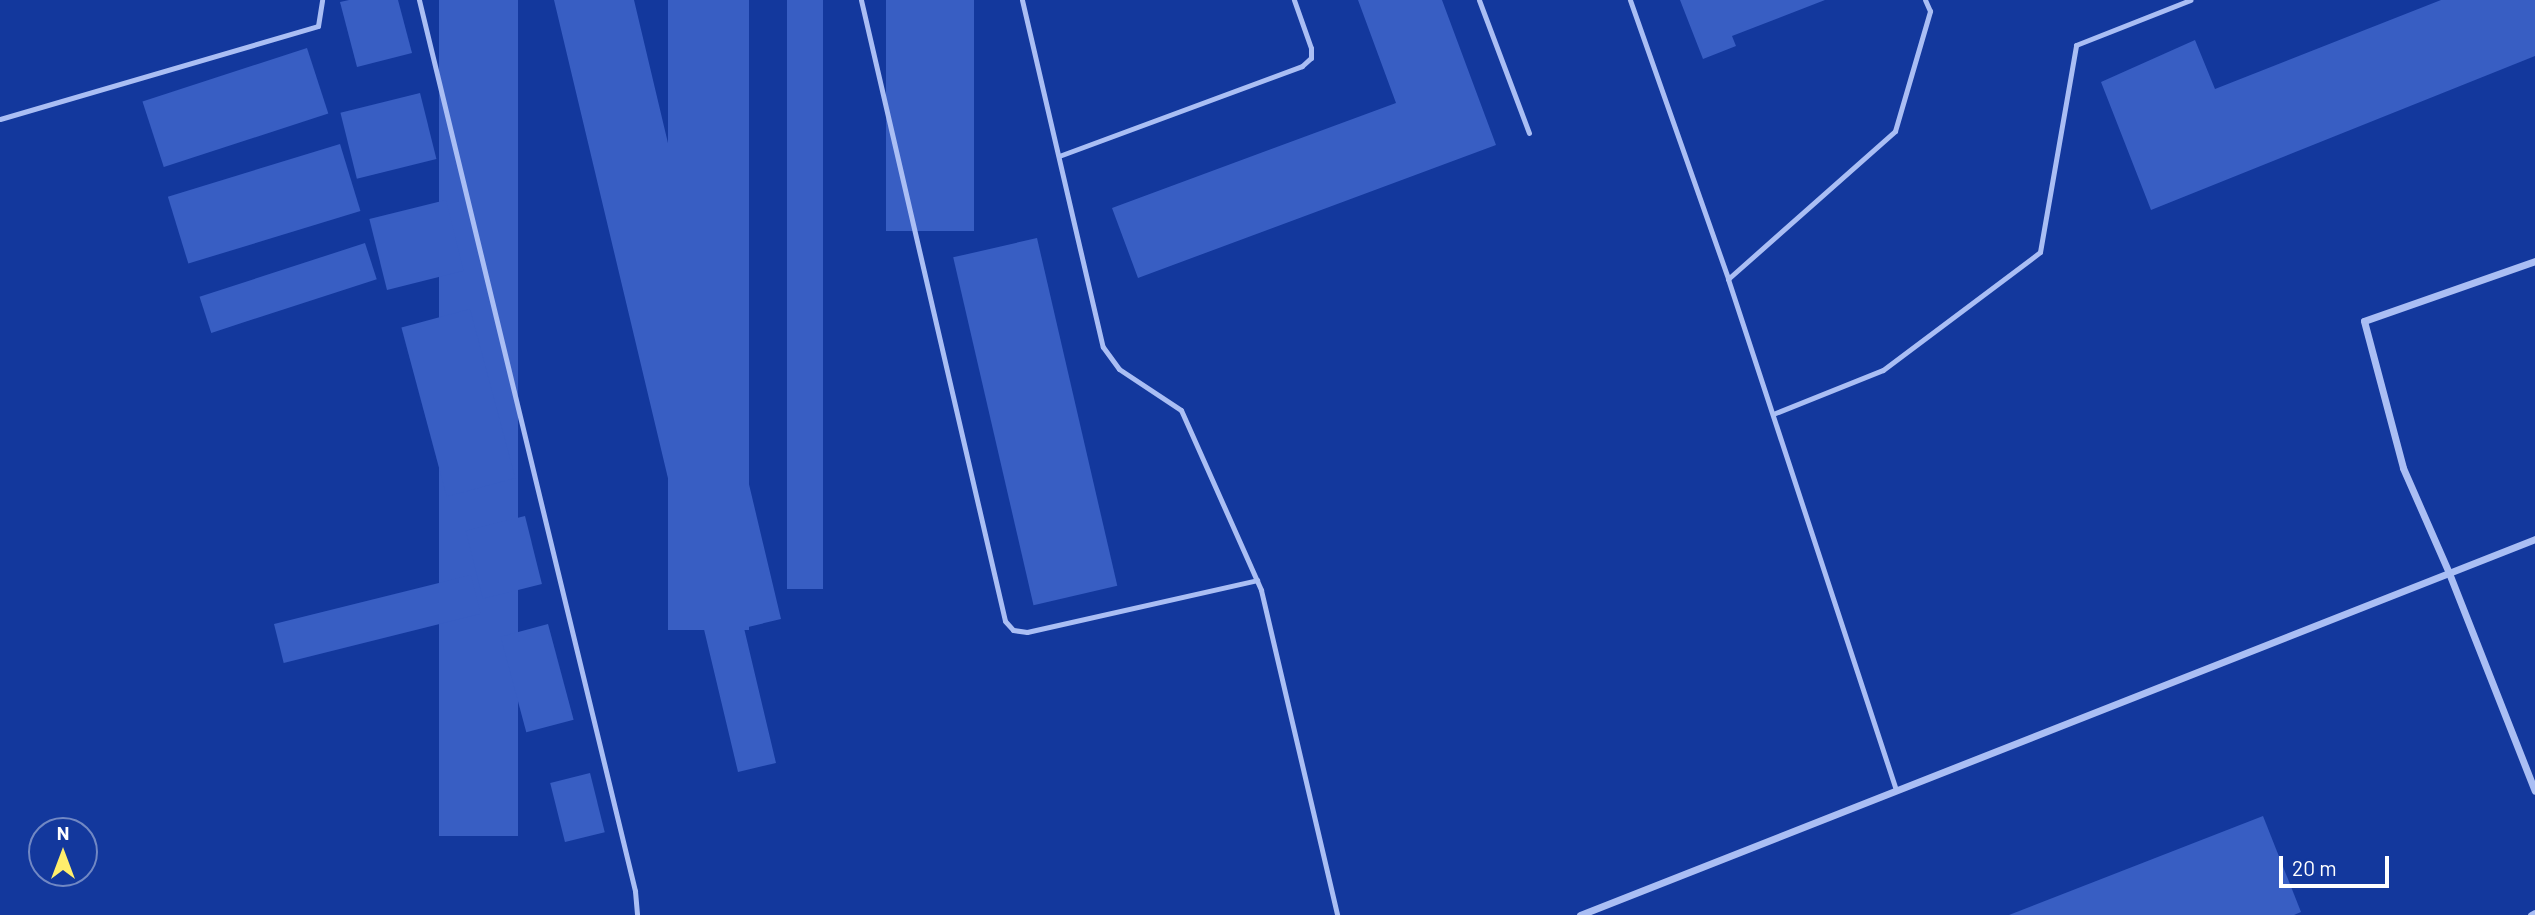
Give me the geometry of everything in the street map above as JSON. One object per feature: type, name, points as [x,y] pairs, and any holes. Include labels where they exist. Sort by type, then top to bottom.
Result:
[{"type":"street","points":[[2535,261],[2364,321],[2403,468],[2449,573],[2535,791]]},
{"type":"street","points":[[1580,915],[2535,539]]},
{"type":"lane","points":[[0,119],[318,26],[322,0]]},
{"type":"lane","points":[[419,0],[632,879],[637,915]]},
{"type":"lane","points":[[861,0],[1005,621],[1013,630],[1027,632],[1257,580]]},
{"type":"lane","points":[[1022,0],[1103,347],[1119,369],[1181,410],[1257,580],[1338,915]]},
{"type":"lane","points":[[1059,156],[1302,66],[1311,58],[1311,48],[1294,0]]},
{"type":"lane","points":[[1479,0],[1529,133]]},
{"type":"lane","points":[[1630,0],[1728,279],[1896,790]]},
{"type":"lane","points":[[1728,279],[1895,131],[1930,11],[1925,0]]},
{"type":"lane","points":[[1773,414],[1883,370],[2040,252],[2076,45],[2190,0]]},
{"type":"building","points":[[398,0],[412,53],[357,67],[340,2]]},
{"type":"building","points":[[439,0],[518,0],[518,836],[439,836]]},
{"type":"building","points":[[554,0],[634,0],[781,619],[744,628],[776,763],[738,772]]},
{"type":"building","points":[[668,0],[749,0],[749,630],[668,630]]},
{"type":"building","points":[[787,0],[823,0],[823,589],[787,589]]},
{"type":"building","points":[[886,0],[974,0],[974,231],[886,231]]},
{"type":"building","points":[[1358,0],[1442,0],[1496,145],[1138,278],[1112,208],[1396,103]]},
{"type":"building","points":[[1680,0],[1825,0],[1732,36],[1736,46],[1703,59]]},
{"type":"building","points":[[2441,0],[2535,0],[2535,56],[2151,210],[2101,82],[2195,40],[2215,89]]},
{"type":"building","points":[[307,48],[328,114],[164,167],[142,101]]},
{"type":"building","points":[[420,93],[436,159],[357,179],[340,113]]},
{"type":"building","points":[[340,144],[360,211],[188,264],[168,197]]},
{"type":"building","points":[[446,200],[464,271],[387,290],[369,219]]},
{"type":"building","points":[[1037,238],[1117,586],[1034,605],[953,257]]},
{"type":"building","points":[[365,243],[377,279],[211,333],[200,297]]},
{"type":"building","points":[[470,309],[515,478],[447,496],[401,327]]},
{"type":"building","points":[[525,516],[542,584],[483,599],[466,531]]},
{"type":"building","points":[[471,575],[481,614],[284,663],[274,624]]},
{"type":"building","points":[[548,624],[574,720],[526,732],[501,637]]},
{"type":"building","points":[[590,773],[605,832],[565,842],[550,783]]},
{"type":"building","points":[[2263,816],[2301,912],[2294,915],[2009,915]]}]
